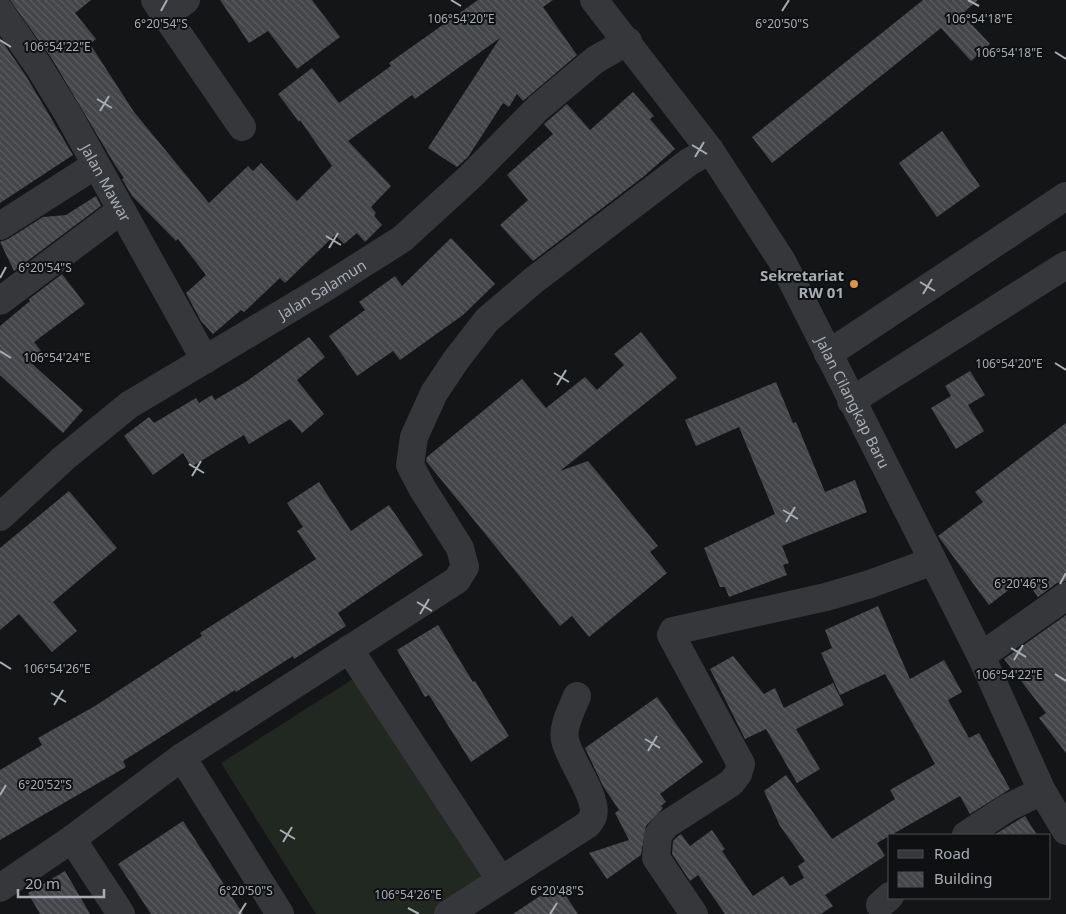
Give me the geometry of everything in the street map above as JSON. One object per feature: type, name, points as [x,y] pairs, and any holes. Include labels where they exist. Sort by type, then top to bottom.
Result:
[{"type":"street","name":"Jalan Cilangkap Baru","points":[[594,0],[628,41],[710,150],[782,261],[981,656],[1042,791],[1066,831]]},
{"type":"street","points":[[168,5],[242,126]]},
{"type":"street","name":"Jalan Mawar","points":[[0,11],[39,66],[205,360]]},
{"type":"street","name":"Jalan Salamun","points":[[0,517],[64,458],[129,405],[324,289],[402,239],[471,176],[538,108],[594,60],[628,41]]},
{"type":"street","points":[[0,888],[72,839],[182,757],[457,580],[465,567],[460,548],[422,488],[410,464],[414,437],[434,393],[456,360],[487,320],[534,280],[689,162],[710,150]]},
{"type":"street","points":[[0,226],[94,166]]},
{"type":"street","points":[[828,354],[1066,196]]},
{"type":"street","points":[[0,301],[120,211]]},
{"type":"street","points":[[851,400],[1066,265]]},
{"type":"street","points":[[694,914],[656,858],[658,835],[666,825],[731,783],[738,774],[741,764],[671,635],[673,631],[826,597],[870,584],[933,561]]},
{"type":"street","points":[[981,656],[1066,596]]},
{"type":"street","points":[[349,649],[500,879]]},
{"type":"street","points":[[448,914],[587,825],[593,816],[594,804],[569,754],[564,738],[566,725],[577,696]]},
{"type":"street","points":[[182,757],[280,914]]},
{"type":"street","points":[[968,834],[1007,808],[1042,791]]},
{"type":"street","points":[[72,839],[121,914]]},
{"type":"shaded area","points":[[367,670],[497,877],[438,914],[316,914],[221,763]]},
{"type":"building","points":[[10,0],[91,0],[75,13],[96,39],[90,44],[134,112],[209,203],[248,166],[253,171],[261,163],[297,201],[332,166],[300,120],[299,122],[278,94],[312,68],[339,103],[391,66],[389,63],[478,0],[553,0],[543,7],[577,55],[523,101],[517,94],[509,107],[503,103],[468,157],[457,167],[428,148],[500,38],[415,99],[412,95],[348,141],[391,186],[371,207],[376,213],[374,216],[382,225],[365,242],[357,233],[344,244],[335,235],[285,283],[280,278],[244,312],[241,310],[213,334],[201,321],[186,293],[206,275],[178,239],[176,241],[132,196],[122,179],[124,178],[52,59]]},
{"type":"building","points":[[220,0],[312,0],[340,37],[297,69],[268,31],[249,43]]},
{"type":"building","points":[[923,0],[978,0],[962,14],[990,44],[971,61],[941,28],[772,163],[752,137]]},
{"type":"building","points":[[0,38],[26,76],[73,155],[0,203]]},
{"type":"building","points":[[633,92],[654,116],[650,119],[675,149],[643,177],[533,261],[500,225],[528,200],[507,175],[553,134],[544,124],[567,104],[590,130]]},
{"type":"building","points":[[942,131],[980,186],[937,217],[899,163]]},
{"type":"building","points":[[96,196],[101,206],[14,271],[0,242],[43,217],[66,215]]},
{"type":"building","points":[[451,238],[495,284],[463,315],[400,360],[393,351],[357,376],[329,336],[365,310],[359,302],[395,276],[402,286]]},
{"type":"building","points":[[62,274],[85,304],[34,342],[41,351],[29,361],[83,410],[63,433],[0,375],[0,326],[30,301],[29,299]]},
{"type":"building","points":[[641,332],[677,378],[560,471],[588,461],[658,546],[650,552],[667,573],[589,637],[572,616],[560,626],[426,461],[427,457],[522,379],[546,408],[585,377],[597,390],[624,365],[614,354]]},
{"type":"building","points":[[309,337],[325,357],[297,380],[324,414],[302,433],[290,419],[249,444],[244,435],[191,467],[183,453],[153,475],[124,436],[149,417],[154,423],[196,398],[199,403],[212,395],[215,400],[247,381]]},
{"type":"building","points":[[970,371],[985,395],[968,405],[984,431],[956,449],[931,408],[951,396],[945,386]]},
{"type":"building","points":[[776,382],[793,423],[796,422],[825,492],[855,480],[867,512],[782,546],[789,563],[783,565],[787,575],[729,597],[725,587],[720,587],[704,548],[775,514],[739,427],[696,446],[685,420]]},
{"type":"building","points":[[1066,423],[1066,581],[1057,583],[1038,597],[1024,578],[989,605],[938,536],[983,502],[975,492]]},
{"type":"building","points":[[319,482],[351,531],[389,505],[423,555],[338,613],[346,626],[294,659],[293,656],[236,692],[235,690],[123,761],[126,767],[0,840],[0,770],[42,745],[38,738],[95,706],[202,636],[200,633],[316,559],[297,531],[303,527],[287,503]]},
{"type":"building","points":[[69,491],[117,548],[53,602],[77,631],[52,652],[19,614],[0,630],[0,548]]},
{"type":"building","points":[[878,606],[910,679],[944,660],[962,692],[948,700],[969,738],[979,733],[1010,789],[970,814],[960,796],[893,834],[888,834],[888,837],[877,843],[885,856],[825,895],[833,906],[821,914],[725,914],[698,875],[690,881],[672,854],[673,841],[681,834],[690,846],[712,830],[725,849],[722,851],[753,896],[783,876],[790,886],[804,878],[798,866],[805,861],[780,826],[764,791],[786,775],[832,839],[895,799],[890,790],[935,764],[885,674],[840,695],[821,653],[832,648],[825,630]]},
{"type":"building","points":[[1066,615],[1066,753],[1039,718],[1046,713],[1004,659]]},
{"type":"building","points":[[438,625],[509,736],[471,762],[429,695],[425,697],[397,650]]},
{"type":"building","points":[[733,656],[764,694],[775,688],[784,708],[833,683],[844,705],[796,729],[820,769],[797,783],[766,729],[745,739],[710,669]]},
{"type":"building","points":[[657,697],[703,762],[660,794],[666,802],[661,806],[663,808],[646,826],[641,855],[607,879],[589,853],[629,840],[615,813],[619,810],[603,786],[585,748]]},
{"type":"building","points":[[1025,816],[1036,834],[996,834]]},
{"type":"building","points":[[183,821],[243,914],[151,914],[118,864]]},
{"type":"building","points":[[65,871],[90,914],[40,914],[28,893]]},
{"type":"building","points":[[558,884],[578,914],[513,914]]},
{"type":"place","name":"Sekretariat RW 01","points":[[854,284]]}]
